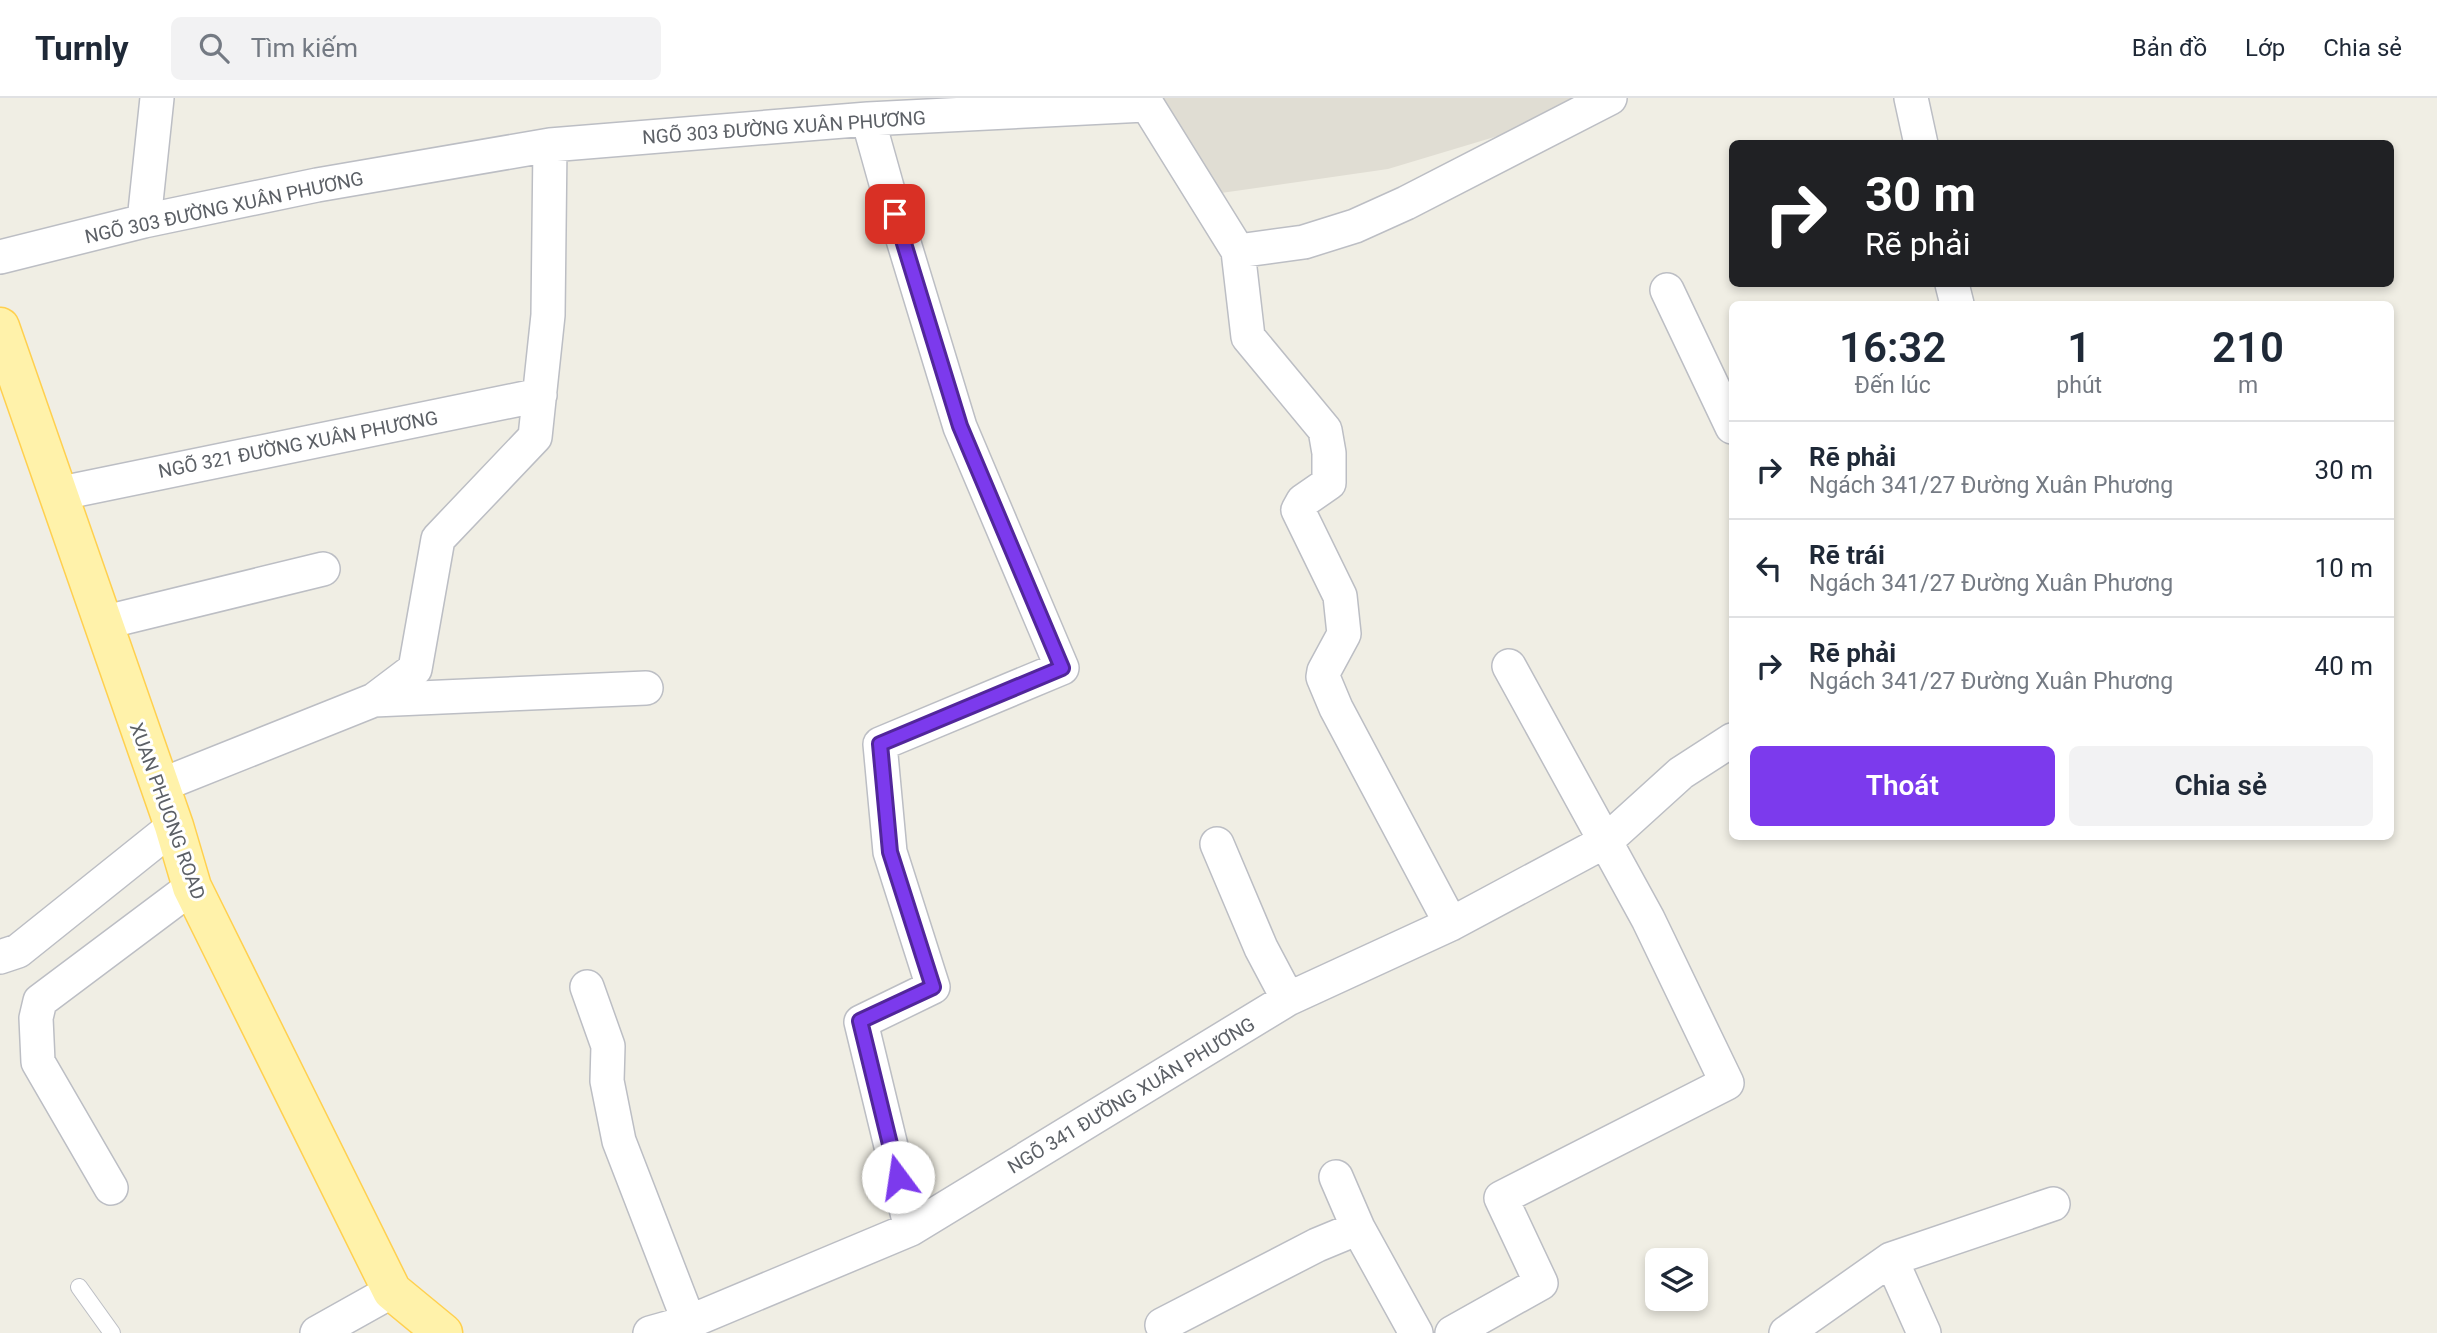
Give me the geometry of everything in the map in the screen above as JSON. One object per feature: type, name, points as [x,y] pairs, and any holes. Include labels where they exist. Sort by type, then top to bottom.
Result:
[{"type":"main road","name":"XUAN PHUONG ROAD","points":[[0,327],[174,826],[192,887],[392,1291],[443,1333]]},
{"type":"street","points":[[144,221],[158,98]]},
{"type":"street","points":[[1238,251],[1304,242],[1355,226],[1406,203],[1610,98]]},
{"type":"street","points":[[1911,98],[1920,140]]},
{"type":"street","name":"NGÕ 303 ĐƯỜNG XUÂN PHƯƠNG","points":[[0,257],[144,221],[317,185],[550,145],[868,119],[1144,101],[1238,251],[1248,337],[1327,434],[1329,483],[1303,501],[1298,510],[1340,596],[1343,608],[1344,634],[1324,671],[1325,683],[1451,923]]},
{"type":"street","points":[[868,119],[960,426],[1062,668],[880,744],[890,852],[933,987],[860,1021],[911,1229]]},
{"type":"street","points":[[159,786],[374,700],[415,670],[438,539],[535,437],[548,315],[550,145]]},
{"type":"street","points":[[1667,290],[1729,422]]},
{"type":"street","name":"NGÕ 321 ĐƯỜNG XUÂN PHƯƠNG","points":[[57,494],[540,396]]},
{"type":"street","points":[[102,623],[323,569]]},
{"type":"street","points":[[1452,1333],[1541,1283],[1501,1198],[1727,1083],[1648,919],[1509,666]]},
{"type":"street","points":[[374,700],[646,688]]},
{"type":"street","name":"NGÕ 341 ĐƯỜNG XUÂN PHƯƠNG","points":[[650,1333],[689,1322],[911,1229],[1288,999],[1451,923],[1606,841],[1681,773],[1729,742]]},
{"type":"street","points":[[0,957],[18,951],[174,826]]},
{"type":"street","points":[[1217,844],[1261,948],[1288,999]]},
{"type":"street","points":[[111,1188],[38,1062],[36,1018],[40,1001],[192,887]]},
{"type":"street","points":[[587,987],[608,1046],[607,1081],[620,1141],[689,1322]]},
{"type":"street","points":[[1336,1177],[1358,1228],[1411,1331]]},
{"type":"street","points":[[1786,1333],[1891,1259],[2053,1203]]},
{"type":"street","points":[[1162,1325],[1317,1245],[1358,1228]]},
{"type":"street","points":[[1891,1259],[1924,1333]]},
{"type":"street","points":[[317,1333],[392,1291]]},
{"type":"lane","points":[[79,1287],[112,1333]]},
{"type":"shaded area","points":[[1157,98],[1589,98],[1534,125],[1388,169],[1214,194]]},
{"type":"route","points":[[895,214],[960,426],[1062,668],[880,744],[890,852],[933,987],[860,1021],[898,1177]]}]
